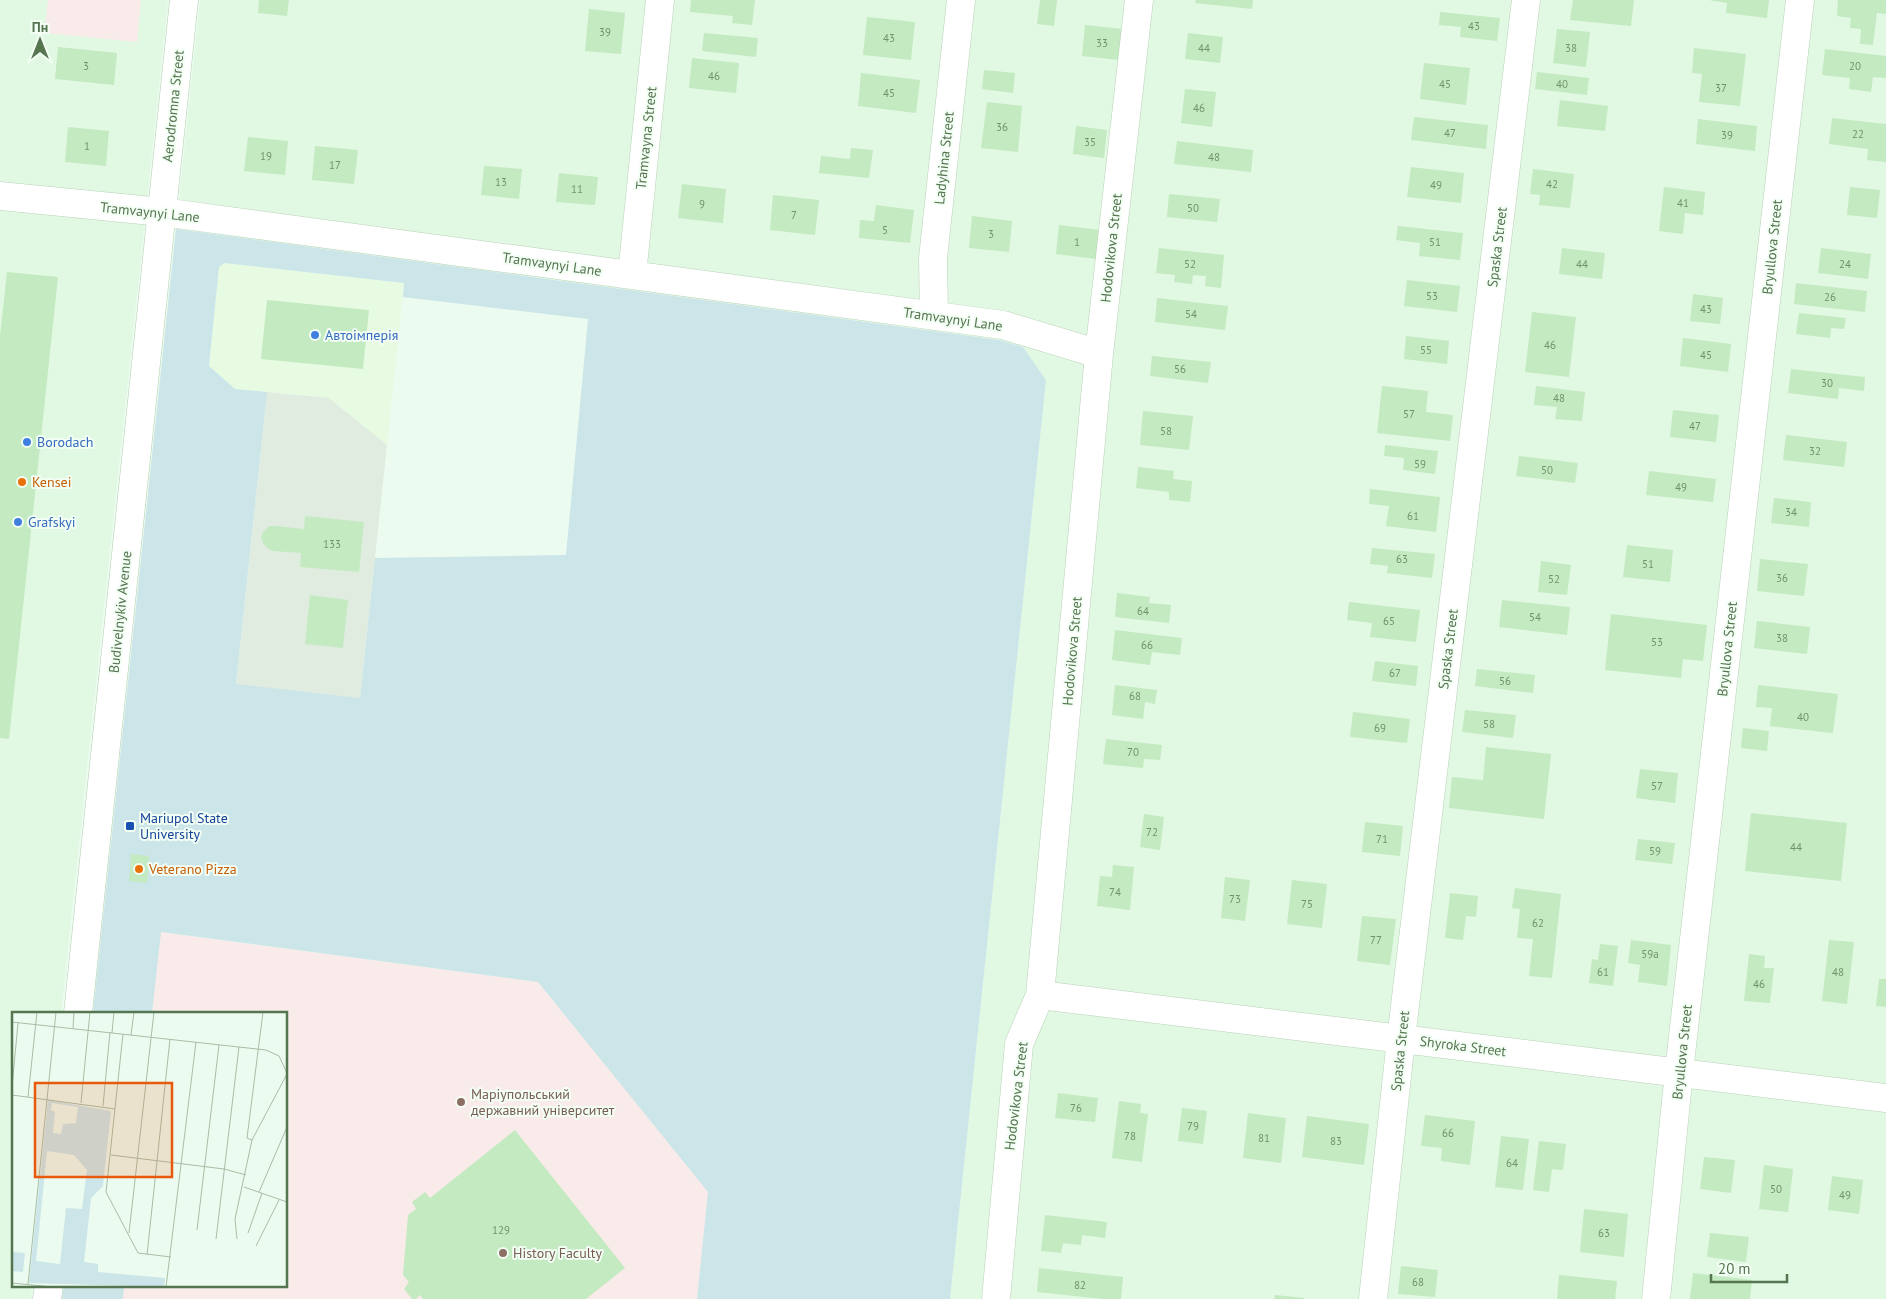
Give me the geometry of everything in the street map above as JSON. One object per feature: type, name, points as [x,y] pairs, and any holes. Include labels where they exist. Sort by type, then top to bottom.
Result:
[{"type":"street","name":"Aerodromna Street","points":[[162,212],[184,0]]},
{"type":"street","name":"Tramvayna Street","points":[[632,275],[660,0]]},
{"type":"street","name":"Ladyhina Street","points":[[934,316],[934,258],[961,0]]},
{"type":"street","name":"Hodovikova Street","points":[[996,1299],[1019,1044],[1040,995],[1099,354],[1139,0]]},
{"type":"street","name":"Spaska Street","points":[[1373,1299],[1401,1039],[1526,0]]},
{"type":"street","name":"Bryullova Street","points":[[1656,1299],[1800,0]]},
{"type":"street","name":"Tramvaynyi Lane","points":[[0,196],[162,212],[1002,325],[1099,354]]},
{"type":"street","name":"Budivelnykiv Avenue","points":[[78,1012],[162,212]]},
{"type":"street","name":"Shyroka Street","points":[[1040,995],[1886,1098]]},
{"type":"street","points":[[48,1299],[49,1286]]},
{"type":"shaded area","points":[[0,0],[168,0],[61,1012],[12,1012],[12,1286],[32,1286],[31,1299],[0,1299]]},
{"type":"shaded area","points":[[48,0],[141,0],[137,42],[44,33]]},
{"type":"shaded area","points":[[200,0],[1886,0],[1886,1299],[950,1299],[1046,380],[1023,347],[999,340],[176,229]]},
{"type":"shaded area","points":[[176,229],[999,340],[1023,347],[1046,380],[950,1299],[697,1299],[708,1192],[538,982],[161,932],[152,1012],[93,1012]],"holes":[[[224,263],[404,283],[403,297],[588,319],[566,555],[375,558],[360,698],[236,684],[267,392],[235,389],[209,366],[219,267]]]},
{"type":"shaded area","points":[[224,263],[404,283],[387,445],[329,398],[235,389],[209,366],[219,267]]},
{"type":"shaded area","points":[[267,392],[329,398],[387,445],[360,698],[236,685]]},
{"type":"shaded area","name":"Маріупольський державний університет","points":[[160,932],[538,982],[709,1192],[697,1299],[123,1299],[124,1286],[288,1286],[288,1012],[152,1012]]},
{"type":"shaded area","points":[[64,1286],[124,1286],[123,1299],[62,1299]]},
{"type":"building","points":[[259,0],[289,0],[287,16],[258,13]]},
{"type":"building","points":[[691,0],[755,0],[752,25],[732,23],[733,16],[690,12]]},
{"type":"building","points":[[1040,0],[1057,0],[1054,26],[1037,24]]},
{"type":"building","points":[[1196,0],[1253,0],[1252,9],[1195,3]]},
{"type":"building","points":[[1573,0],[1634,0],[1631,26],[1570,20]]},
{"type":"building","points":[[1709,0],[1769,0],[1767,18],[1726,13],[1727,3]]},
{"type":"building","points":[[1838,0],[1886,0],[1886,14],[1877,13],[1873,45],[1860,44],[1861,29],[1850,28],[1851,18],[1837,16]]},
{"type":"building","points":[[589,9],[625,13],[621,54],[585,51]]},
{"type":"building","points":[[1440,12],[1500,18],[1497,41],[1460,37],[1461,27],[1439,25]]},
{"type":"building","points":[[867,17],[915,22],[911,60],[863,55]]},
{"type":"building","points":[[1085,25],[1122,29],[1119,60],[1082,56]]},
{"type":"building","points":[[1557,29],[1590,32],[1586,67],[1553,63]]},
{"type":"building","points":[[704,33],[758,38],[756,57],[702,51]]},
{"type":"building","points":[[1188,33],[1223,37],[1220,63],[1185,59]]},
{"type":"building","points":[[58,47],[117,53],[114,85],[55,79]]},
{"type":"building","points":[[1694,48],[1746,54],[1740,106],[1699,102],[1702,74],[1692,73]]},
{"type":"building","points":[[1825,49],[1886,56],[1886,78],[1873,77],[1871,92],[1849,89],[1850,78],[1822,75]]},
{"type":"building","points":[[692,58],[739,63],[736,93],[689,88]]},
{"type":"building","points":[[1424,63],[1470,68],[1466,105],[1420,99]]},
{"type":"building","points":[[984,70],[1015,73],[1013,93],[982,89]]},
{"type":"building","points":[[1537,72],[1589,78],[1587,95],[1535,89]]},
{"type":"building","points":[[861,73],[920,80],[916,113],[858,106]]},
{"type":"building","points":[[1185,89],[1216,92],[1212,127],[1181,123]]},
{"type":"building","points":[[1560,100],[1608,106],[1605,131],[1557,126]]},
{"type":"building","points":[[987,102],[1022,106],[1018,152],[981,148]]},
{"type":"building","points":[[1414,117],[1488,125],[1486,149],[1411,140]]},
{"type":"building","points":[[1832,118],[1886,124],[1886,162],[1867,160],[1868,149],[1829,144]]},
{"type":"building","points":[[1698,119],[1757,126],[1755,151],[1696,144]]},
{"type":"building","points":[[1076,126],[1107,130],[1104,158],[1073,154]]},
{"type":"building","points":[[68,127],[109,131],[106,166],[65,162]]},
{"type":"building","points":[[248,137],[288,141],[285,175],[244,171]]},
{"type":"building","points":[[1177,141],[1253,150],[1251,172],[1174,164]]},
{"type":"building","points":[[315,146],[358,150],[354,184],[312,180]]},
{"type":"building","points":[[851,148],[873,150],[869,178],[819,173],[821,156],[850,159]]},
{"type":"building","points":[[484,166],[522,169],[519,199],[481,195]]},
{"type":"building","points":[[1411,167],[1464,173],[1461,203],[1407,197]]},
{"type":"building","points":[[1533,169],[1574,174],[1570,208],[1539,205],[1540,195],[1530,194]]},
{"type":"building","points":[[559,173],[598,177],[595,205],[556,202]]},
{"type":"building","points":[[682,184],[726,189],[723,223],[678,218]]},
{"type":"building","points":[[1664,187],[1705,192],[1703,215],[1685,213],[1683,234],[1659,231]]},
{"type":"building","points":[[1850,187],[1880,190],[1877,218],[1847,215]]},
{"type":"building","points":[[1169,194],[1220,199],[1217,222],[1167,217]]},
{"type":"building","points":[[773,195],[819,200],[815,235],[770,230]]},
{"type":"building","points":[[876,205],[914,210],[910,243],[859,238],[860,220],[874,221]]},
{"type":"building","points":[[972,216],[1012,221],[1009,252],[969,248]]},
{"type":"building","points":[[1059,225],[1099,230],[1096,259],[1056,254]]},
{"type":"building","points":[[1398,226],[1463,233],[1460,260],[1419,256],[1420,243],[1396,240]]},
{"type":"building","points":[[1159,248],[1224,255],[1221,288],[1205,286],[1206,276],[1193,275],[1192,284],[1174,282],[1175,275],[1156,273]]},
{"type":"building","points":[[1562,248],[1605,253],[1602,279],[1559,274]]},
{"type":"building","points":[[1821,248],[1871,254],[1868,279],[1818,273]]},
{"type":"building","points":[[7,272],[58,277],[9,739],[0,738],[0,336]]},
{"type":"building","points":[[1407,280],[1460,286],[1457,312],[1404,306]]},
{"type":"building","points":[[1796,283],[1867,291],[1865,312],[1794,304]]},
{"type":"building","points":[[1693,294],[1723,298],[1720,324],[1690,321]]},
{"type":"building","points":[[1157,298],[1228,306],[1225,330],[1155,322]]},
{"type":"building","points":[[267,300],[369,310],[363,369],[261,359]]},
{"type":"building","points":[[1532,312],[1576,317],[1569,377],[1525,372]]},
{"type":"building","points":[[1799,313],[1846,318],[1844,329],[1831,328],[1830,338],[1796,334]]},
{"type":"building","points":[[1406,336],[1449,341],[1447,364],[1404,359]]},
{"type":"building","points":[[1683,338],[1731,344],[1728,372],[1680,366]]},
{"type":"building","points":[[1152,356],[1211,362],[1208,383],[1150,376]]},
{"type":"building","points":[[1791,369],[1865,377],[1864,391],[1839,388],[1838,399],[1788,393]]},
{"type":"building","points":[[1382,386],[1428,391],[1426,412],[1453,415],[1450,441],[1377,433]]},
{"type":"building","points":[[1536,386],[1585,392],[1582,421],[1555,419],[1557,407],[1534,405]]},
{"type":"building","points":[[1673,410],[1719,415],[1716,442],[1670,437]]},
{"type":"building","points":[[1143,411],[1193,416],[1189,450],[1140,445]]},
{"type":"building","points":[[1786,435],[1847,442],[1844,467],[1783,460]]},
{"type":"building","points":[[1385,445],[1438,451],[1435,474],[1403,470],[1404,458],[1384,456]]},
{"type":"building","points":[[1519,456],[1578,463],[1575,483],[1516,476]]},
{"type":"building","points":[[1138,467],[1174,471],[1173,479],[1192,481],[1190,502],[1169,500],[1169,492],[1136,488]]},
{"type":"building","points":[[1649,471],[1716,479],[1713,502],[1646,495]]},
{"type":"building","points":[[1370,489],[1440,497],[1436,532],[1386,526],[1389,506],[1369,504]]},
{"type":"building","points":[[1774,498],[1811,502],[1809,527],[1771,523]]},
{"type":"building","points":[[305,516],[364,522],[359,572],[300,567],[301,553],[273,551],[263,543],[261,537],[269,526],[304,529]]},
{"type":"building","points":[[1627,545],[1673,550],[1670,582],[1623,577]]},
{"type":"building","points":[[1372,548],[1435,554],[1432,578],[1387,573],[1388,566],[1370,564]]},
{"type":"building","points":[[1760,559],[1808,564],[1804,596],[1757,591]]},
{"type":"building","points":[[1541,561],[1571,565],[1567,595],[1538,592]]},
{"type":"building","points":[[1117,593],[1150,597],[1149,603],[1171,605],[1169,623],[1115,617]]},
{"type":"building","points":[[310,595],[348,600],[343,648],[305,644]]},
{"type":"building","points":[[1502,600],[1570,607],[1567,635],[1499,627]]},
{"type":"building","points":[[1349,602],[1420,610],[1416,642],[1370,637],[1372,623],[1347,620]]},
{"type":"building","points":[[1611,614],[1707,625],[1703,661],[1683,659],[1681,678],[1605,670]]},
{"type":"building","points":[[1757,621],[1810,627],[1807,654],[1754,648]]},
{"type":"building","points":[[1115,630],[1182,638],[1180,655],[1152,652],[1150,665],[1112,660]]},
{"type":"building","points":[[1375,661],[1418,666],[1416,686],[1372,681]]},
{"type":"building","points":[[1477,669],[1535,675],[1533,693],[1475,686]]},
{"type":"building","points":[[1115,685],[1157,690],[1155,704],[1145,702],[1143,719],[1112,715]]},
{"type":"building","points":[[1758,685],[1838,694],[1833,733],[1770,726],[1772,708],[1756,707]]},
{"type":"building","points":[[1465,710],[1516,715],[1513,738],[1462,732]]},
{"type":"building","points":[[1353,712],[1410,719],[1407,743],[1350,737]]},
{"type":"building","points":[[1743,728],[1769,731],[1767,751],[1741,748]]},
{"type":"building","points":[[1106,739],[1162,745],[1160,760],[1144,759],[1143,768],[1103,764]]},
{"type":"building","points":[[1486,747],[1551,754],[1544,819],[1449,808],[1452,777],[1483,780]]},
{"type":"building","points":[[1640,769],[1678,773],[1675,803],[1636,798]]},
{"type":"building","points":[[1751,813],[1847,823],[1841,881],[1745,871]]},
{"type":"building","points":[[1144,814],[1164,817],[1160,850],[1140,847]]},
{"type":"building","points":[[1365,822],[1403,826],[1400,856],[1362,852]]},
{"type":"building","points":[[1638,839],[1675,843],[1672,864],[1635,860]]},
{"type":"building","points":[[131,854],[149,856],[147,883],[129,881]]},
{"type":"building","points":[[1113,865],[1134,867],[1130,910],[1097,906],[1100,876],[1112,877]]},
{"type":"building","points":[[1225,877],[1250,880],[1245,921],[1221,918]]},
{"type":"building","points":[[1292,880],[1327,884],[1322,928],[1287,924]]},
{"type":"building","points":[[1515,888],[1561,894],[1552,978],[1529,976],[1533,939],[1517,938],[1520,909],[1512,908]]},
{"type":"building","points":[[1450,893],[1478,896],[1476,917],[1466,916],[1463,940],[1445,938]]},
{"type":"building","points":[[1362,916],[1396,919],[1390,965],[1357,961]]},
{"type":"building","points":[[1631,940],[1671,945],[1667,986],[1638,982],[1640,965],[1628,963]]},
{"type":"building","points":[[1829,940],[1854,942],[1847,1004],[1822,1001]]},
{"type":"building","points":[[1600,944],[1618,946],[1613,986],[1589,983],[1592,959],[1598,960]]},
{"type":"building","points":[[1749,954],[1765,956],[1764,968],[1774,968],[1770,1003],[1744,1001]]},
{"type":"building","points":[[1879,979],[1886,979],[1886,1007],[1876,1006]]},
{"type":"building","points":[[1058,1093],[1098,1098],[1095,1122],[1055,1118]]},
{"type":"building","points":[[1119,1101],[1141,1104],[1140,1113],[1148,1114],[1142,1162],[1112,1158]]},
{"type":"building","points":[[1182,1108],[1207,1111],[1203,1144],[1178,1141]]},
{"type":"building","points":[[1248,1113],[1286,1118],[1281,1163],[1243,1158]]},
{"type":"building","points":[[1425,1115],[1475,1121],[1470,1165],[1441,1161],[1442,1148],[1421,1146]]},
{"type":"building","points":[[1307,1116],[1369,1124],[1364,1165],[1302,1157]]},
{"type":"building","points":[[515,1130],[625,1268],[586,1299],[423,1299],[420,1295],[416,1299],[412,1299],[404,1289],[409,1282],[403,1275],[408,1215],[416,1209],[412,1202],[425,1192],[430,1198]]},
{"type":"building","points":[[1501,1136],[1529,1139],[1523,1190],[1495,1187]]},
{"type":"building","points":[[1539,1141],[1566,1144],[1563,1170],[1552,1169],[1549,1192],[1533,1190]]},
{"type":"building","points":[[1704,1157],[1735,1160],[1731,1193],[1700,1189]]},
{"type":"building","points":[[1764,1165],[1793,1169],[1788,1212],[1759,1209]]},
{"type":"building","points":[[1832,1176],[1863,1180],[1859,1214],[1828,1210]]},
{"type":"building","points":[[1584,1209],[1628,1214],[1624,1257],[1580,1252]]},
{"type":"building","points":[[1045,1215],[1107,1222],[1105,1238],[1082,1235],[1081,1245],[1063,1243],[1061,1253],[1041,1251]]},
{"type":"building","points":[[1710,1233],[1749,1237],[1746,1262],[1707,1257]]},
{"type":"building","points":[[1401,1266],[1438,1270],[1435,1297],[1398,1294]]},
{"type":"building","points":[[1039,1268],[1123,1277],[1121,1299],[1037,1292]]},
{"type":"building","points":[[1693,1273],[1752,1280],[1750,1299],[1690,1299]]},
{"type":"building","points":[[1559,1275],[1617,1281],[1615,1299],[1557,1299]]},
{"type":"building","points":[[1275,1295],[1304,1298],[1304,1299],[1274,1299]]},
{"type":"place","name":"Автоімперія","points":[[315,335]]},
{"type":"place","name":"Borodach","points":[[27,442]]},
{"type":"place","name":"Kensei","points":[[22,482]]},
{"type":"place","name":"Grafskyi","points":[[18,522]]},
{"type":"place","name":"Mariupol State University","points":[[130,826]]},
{"type":"place","name":"Veterano Pizza","points":[[139,869]]},
{"type":"place","name":"Маріупольський державний університет","points":[[461,1102]]},
{"type":"place","name":"History Faculty","points":[[503,1253]]}]
